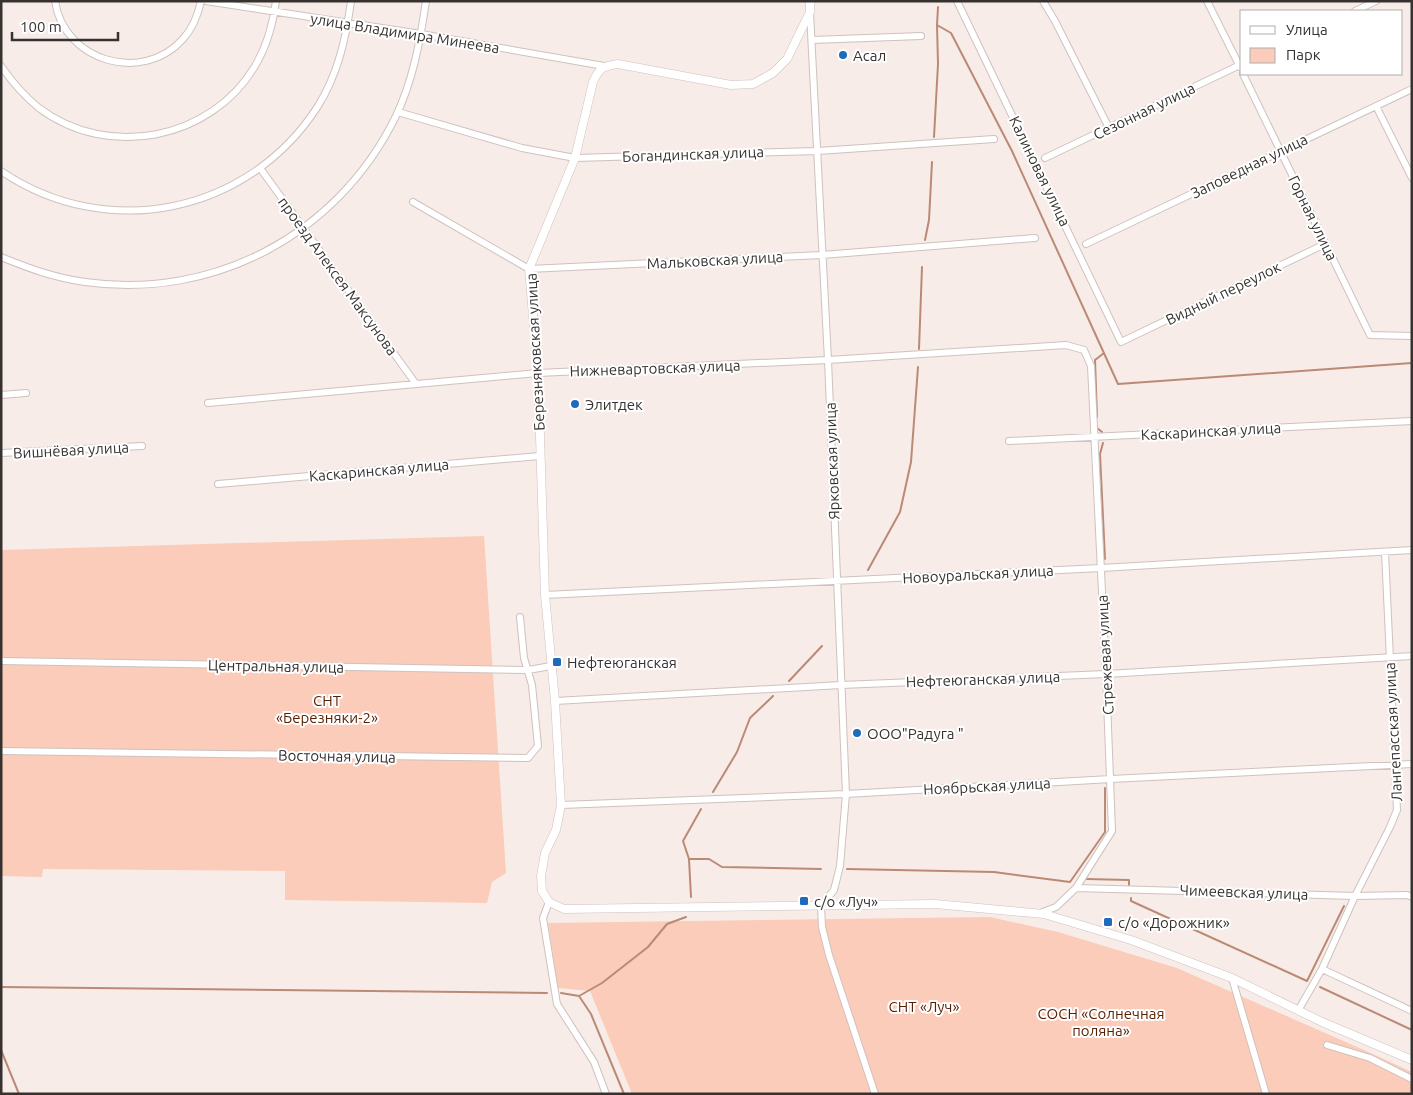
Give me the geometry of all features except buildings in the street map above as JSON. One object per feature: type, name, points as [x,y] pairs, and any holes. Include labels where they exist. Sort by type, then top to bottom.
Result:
[{"type":"street","points":[[56,1],[61,21],[68,33],[78,44],[90,53],[103,59],[132,63],[146,61],[172,49],[192,28],[198,15],[201,1]]},
{"type":"street","name":"улица Владимира Минеева","points":[[206,1],[421,34],[604,66]]},
{"type":"street","points":[[1,66],[28,99],[64,123],[91,133],[120,137],[149,136],[164,133],[204,117],[238,89],[255,66],[268,40],[276,1]]},
{"type":"street","points":[[1,172],[32,190],[52,198],[73,204],[116,211],[138,211],[174,206],[202,199],[242,180],[277,155],[306,122],[318,104],[329,85],[344,44],[351,1]]},
{"type":"street","points":[[1,257],[36,271],[83,282],[112,285],[151,284],[199,277],[226,269],[253,258],[279,244],[326,210],[347,189],[382,143],[398,112],[416,63],[426,1]]},
{"type":"street","points":[[604,66],[618,64],[731,85],[753,84],[773,73],[786,59],[810,12],[810,1]]},
{"type":"street","name":"Калиновая улица","points":[[957,1],[1121,342]]},
{"type":"street","points":[[1043,1],[1109,128]]},
{"type":"street","name":"Горная улица","points":[[1207,1],[1240,67]]},
{"type":"street","points":[[1357,10],[1376,1]]},
{"type":"street","name":"Ярковская улица","points":[[810,12],[828,360],[846,794],[840,866],[834,890],[821,906]]},
{"type":"street","points":[[812,40],[921,36]]},
{"type":"street","name":"Березняковская улица","points":[[549,902],[542,891],[541,876],[545,853],[556,830],[561,806],[545,595],[538,373],[530,269],[575,158],[596,73],[604,66]]},
{"type":"street","name":"Сезонная улица","points":[[1045,158],[1240,69]]},
{"type":"street","name":"Горная улица","points":[[1244,75],[1370,335],[1412,336]]},
{"type":"street","name":"Заповедная улица","points":[[1086,244],[1412,89]]},
{"type":"street","points":[[1376,106],[1412,178]]},
{"type":"street","name":"Богандинская улица","points":[[398,112],[522,148],[575,158],[818,151],[994,139]]},
{"type":"street","name":"проезд Алексея Максунова","points":[[260,168],[416,384]]},
{"type":"street","points":[[413,202],[530,269]]},
{"type":"street","name":"Мальковская улица","points":[[530,269],[822,255],[1035,238]]},
{"type":"street","name":"Видный переулок","points":[[1121,342],[1325,244]]},
{"type":"street","name":"Нижневартовская улица","points":[[208,404],[538,373],[828,360],[1066,345],[1084,350],[1091,366]]},
{"type":"street","name":"Стрежевая улица","points":[[1039,914],[1056,907],[1076,888],[1112,831],[1091,366]]},
{"type":"street","points":[[1,394],[26,393]]},
{"type":"street","name":"Каскаринская улица","points":[[1009,441],[1412,421]]},
{"type":"street","name":"Вишнёвая улица","points":[[1,453],[142,446]]},
{"type":"street","name":"Каскаринская улица","points":[[218,484],[540,456]]},
{"type":"street","name":"Новоуральская улица","points":[[545,595],[1101,568],[1412,550]]},
{"type":"street","name":"Лангепасская улица","points":[[1299,1010],[1322,969],[1397,810],[1385,552]]},
{"type":"street","name":"Восточная улица","points":[[1,751],[528,758],[538,746],[532,685],[524,658],[520,617]]},
{"type":"street","name":"Нефтеюганская улица","points":[[554,701],[841,685],[1106,674],[1412,656]]},
{"type":"street","name":"Центральная улица","points":[[1,661],[528,670],[551,666]]},
{"type":"street","name":"Ноябрьская улица","points":[[561,806],[846,794],[1412,764]]},
{"type":"street","name":"Чимеевская улица","points":[[1076,888],[1355,896],[1407,895],[1412,897]]},
{"type":"street","points":[[606,1094],[594,1062],[557,1004],[543,918],[549,902],[564,909],[935,904],[1039,914],[1131,940],[1232,978],[1322,1022],[1412,1060]]},
{"type":"street","points":[[821,906],[822,927],[829,955],[875,1094]]},
{"type":"street","points":[[1322,969],[1412,1011]]},
{"type":"street","points":[[1232,978],[1266,1094]]},
{"type":"street","points":[[1327,1045],[1370,1058],[1412,1079]]},
{"type":"green space","name":"СНТ «Березняки-2»","points":[[484,536],[506,873],[492,882],[487,903],[285,900],[285,871],[43,869],[42,877],[1,876],[1,550]]},
{"type":"green space","name":"СНТ «Луч»","points":[[990,917],[1058,932],[1177,968],[1412,1072],[1412,1094],[632,1094],[590,991],[558,988],[548,923]]},
{"type":"waterway","points":[[938,7],[937,25],[951,33],[1012,151],[1118,384],[1412,363]]},
{"type":"waterway","points":[[934,137],[938,64],[937,25]]},
{"type":"waterway","points":[[925,240],[929,220],[932,162]]},
{"type":"waterway","points":[[919,349],[922,267]]},
{"type":"waterway","points":[[1097,417],[1095,360],[1104,353]]},
{"type":"waterway","points":[[868,570],[900,512],[911,462],[918,367]]},
{"type":"waterway","points":[[1097,426],[1102,432]]},
{"type":"waterway","points":[[1103,443],[1100,454],[1105,559]]},
{"type":"waterway","points":[[789,681],[822,646]]},
{"type":"waterway","points":[[713,792],[737,752],[750,718],[773,696]]},
{"type":"waterway","points":[[847,869],[994,872],[1070,882],[1105,832],[1105,788]]},
{"type":"waterway","points":[[691,897],[689,859],[683,841],[701,809]]},
{"type":"waterway","points":[[689,859],[709,859],[722,867],[821,869]]},
{"type":"waterway","points":[[1087,879],[1129,880],[1129,885]]},
{"type":"waterway","points":[[1131,898],[1131,901],[1307,981],[1344,906]]},
{"type":"waterway","points":[[579,996],[602,983],[648,947],[667,924],[686,917]]},
{"type":"waterway","points":[[1,987],[547,993]]},
{"type":"waterway","points":[[1320,987],[1412,1030]]},
{"type":"waterway","points":[[561,993],[579,996],[591,1014],[624,1094]]},
{"type":"waterway","points":[[1,1050],[19,1094]]},
{"type":"place","name":"Асал","points":[[843,55]]},
{"type":"place","name":"Элитдек","points":[[575,404]]},
{"type":"place","name":"Нефтеюганская","points":[[557,662]]},
{"type":"place","name":"ООО\"Радуга \"","points":[[857,733]]},
{"type":"place","name":"с/о «Луч»","points":[[804,901]]},
{"type":"place","name":"с/о «Дорожник»","points":[[1108,922]]},
{"type":"park label","name":"СОСН «Солнечная поляна»","points":[[1101,1022]]}]
